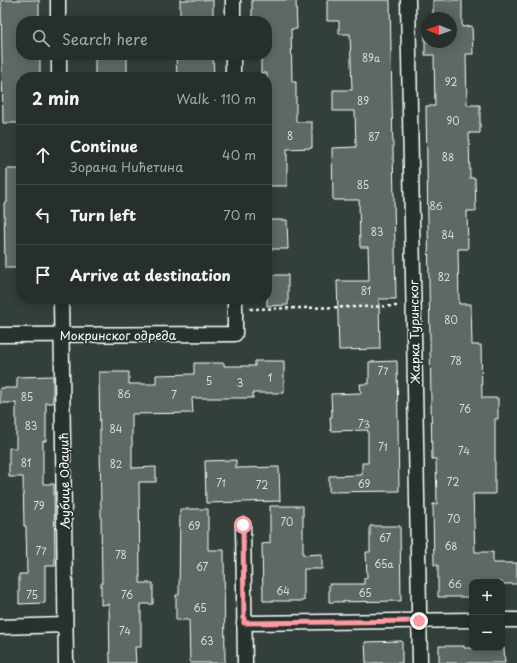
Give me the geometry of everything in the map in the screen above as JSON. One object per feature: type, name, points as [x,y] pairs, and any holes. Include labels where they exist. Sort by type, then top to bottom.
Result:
[{"type":"street","points":[[58,0],[58,16]]},
{"type":"street","points":[[233,0],[233,16]]},
{"type":"street","name":"Жарка Туринског","points":[[408,0],[420,663]]},
{"type":"street","points":[[59,60],[59,72]]},
{"type":"street","points":[[233,60],[233,72]]},
{"type":"street","name":"Љубице Одаџић","points":[[61,304],[66,663]]},
{"type":"street","name":"Мокринског одреда","points":[[0,335],[235,334],[235,304]]},
{"type":"street","points":[[243,525],[245,663]]},
{"type":"street","points":[[244,623],[469,620]]},
{"type":"street","points":[[505,620],[517,620]]},
{"type":"street","points":[[0,627],[65,625]]},
{"type":"path","points":[[235,304],[413,306]]},
{"type":"building","points":[[1,0],[39,0],[39,16],[16,16],[16,60],[40,60],[40,72],[16,72],[16,123],[3,123]]},
{"type":"building","points":[[180,0],[213,0],[213,16],[180,16]]},
{"type":"building","points":[[252,0],[296,0],[297,29],[291,29],[292,82],[296,82],[296,122],[312,122],[312,148],[287,149],[287,186],[272,186],[272,72],[261,72],[261,60],[272,60],[272,16],[252,16]]},
{"type":"building","points":[[327,0],[390,0],[396,299],[379,299],[380,349],[339,350],[337,281],[369,281],[368,247],[360,247],[359,200],[333,200],[332,148],[356,147],[355,111],[333,111],[333,90],[352,90],[350,34],[339,34],[339,21],[327,21]]},
{"type":"building","points":[[433,0],[462,0],[462,27],[472,26],[473,54],[466,54],[467,105],[480,105],[480,133],[469,133],[470,178],[475,178],[476,211],[467,211],[468,249],[458,249],[459,304],[471,304],[472,345],[481,345],[482,398],[498,398],[498,419],[495,419],[495,494],[473,494],[475,552],[493,552],[493,563],[517,563],[517,584],[505,584],[505,579],[469,579],[469,597],[438,597],[438,565],[434,565],[433,504],[437,504],[436,459],[432,459],[426,106],[435,106],[434,55],[425,55],[425,48],[457,48],[457,12],[433,12]]},
{"type":"building","points":[[95,60],[127,60],[127,72],[95,72]]},
{"type":"building","points":[[176,60],[213,60],[214,72],[177,72]]},
{"type":"building","points":[[7,169],[16,169],[16,268],[5,268],[4,203],[7,203]]},
{"type":"building","points":[[272,220],[287,220],[288,249],[272,249]]},
{"type":"building","points":[[272,275],[288,275],[288,305],[267,306],[267,304],[272,304]]},
{"type":"building","points":[[255,361],[284,361],[284,393],[253,393],[253,398],[192,398],[193,413],[132,414],[132,468],[156,467],[156,482],[139,482],[140,583],[153,583],[153,604],[141,604],[141,647],[135,647],[136,663],[110,663],[109,604],[101,605],[99,372],[129,372],[129,384],[156,384],[156,375],[194,374],[194,363],[224,363],[224,366],[255,366]]},
{"type":"building","points":[[397,361],[399,491],[329,492],[329,476],[362,475],[362,463],[368,463],[368,430],[331,431],[331,394],[361,393],[360,384],[369,384],[369,362]]},
{"type":"building","points":[[53,376],[53,403],[46,403],[46,441],[43,441],[43,484],[54,484],[55,566],[45,566],[45,603],[19,604],[19,574],[27,574],[23,477],[9,477],[9,448],[16,448],[16,403],[0,403],[0,388],[17,388],[17,377]]},
{"type":"building","points":[[236,460],[236,468],[279,467],[280,501],[206,503],[205,461]]},
{"type":"building","points":[[270,506],[303,506],[303,555],[322,554],[322,569],[304,569],[304,601],[263,601],[262,544],[270,543]]},
{"type":"building","points":[[180,509],[208,509],[208,550],[224,550],[225,663],[190,663],[189,620],[176,620],[176,595],[179,595]]},
{"type":"building","points":[[370,526],[400,526],[401,601],[329,602],[329,584],[364,584],[364,578],[367,578],[366,552],[370,552]]},
{"type":"building","points":[[402,641],[402,663],[366,663],[365,642]]},
{"type":"building","points":[[439,646],[464,646],[464,648],[469,648],[469,651],[504,651],[505,663],[439,663]]},
{"type":"route","points":[[243,525],[244,623],[419,621]]}]
